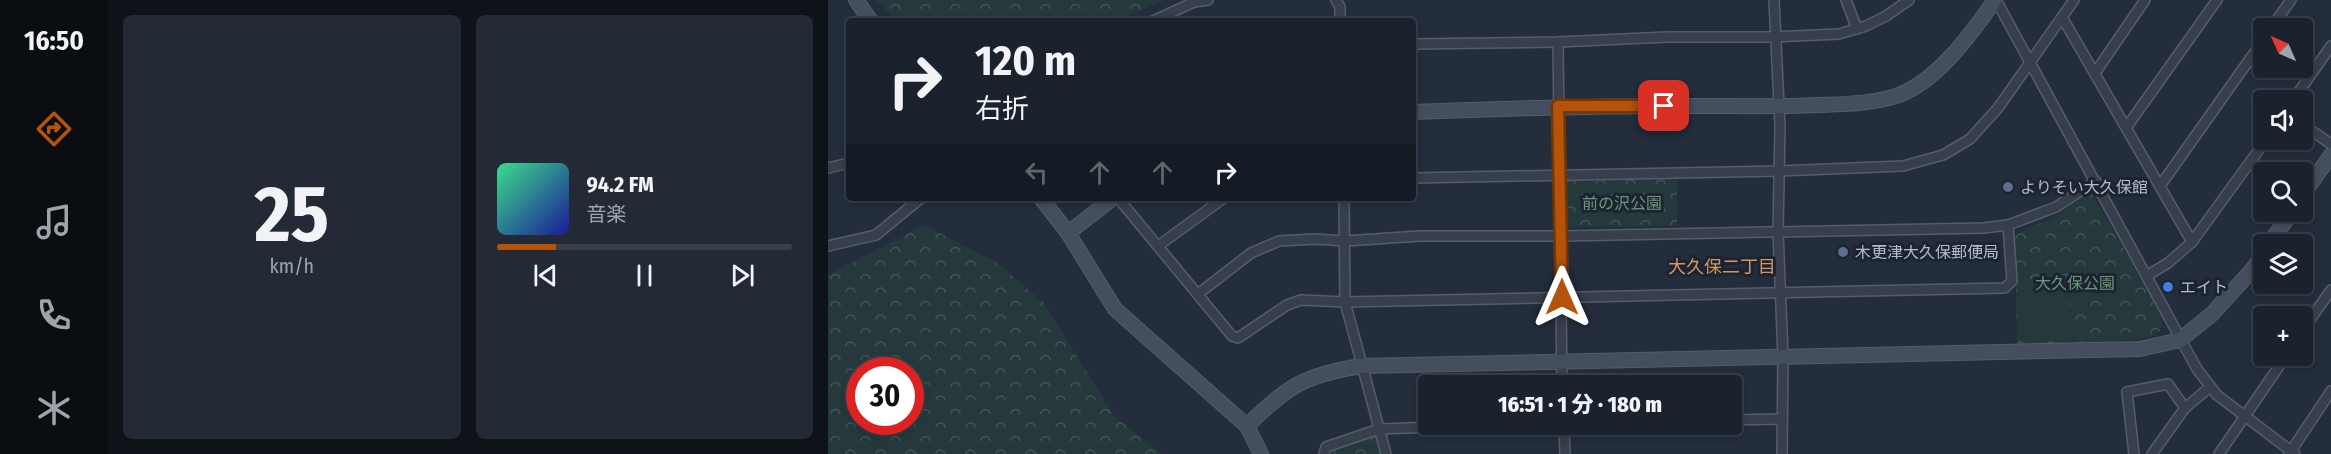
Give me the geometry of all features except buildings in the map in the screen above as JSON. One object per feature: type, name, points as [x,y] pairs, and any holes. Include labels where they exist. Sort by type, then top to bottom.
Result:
[{"type":"street","points":[[856,0],[869,18]]},
{"type":"street","points":[[1159,18],[1194,2],[1208,0]]},
{"type":"street","points":[[1336,0],[1340,7],[1340,18]]},
{"type":"street","points":[[1774,0],[1779,106],[1778,232],[1783,357],[1782,454]]},
{"type":"street","points":[[1846,0],[1857,29]]},
{"type":"street","points":[[1416,44],[1558,42],[1667,37],[1775,38],[1839,34],[1886,16],[1909,0]]},
{"type":"street","points":[[1416,112],[1558,106],[1858,104],[1901,94],[1945,62],[1971,36],[1995,0],[2148,275],[2180,340],[2210,387],[2217,395],[2292,453],[2331,391]]},
{"type":"street","points":[[1416,178],[1779,171],[1903,166],[1943,155],[1970,139],[1998,108],[2074,0]]},
{"type":"street","points":[[2095,74],[2145,0]]},
{"type":"street","points":[[2126,128],[2217,0]]},
{"type":"street","points":[[2278,18],[2291,0]]},
{"type":"street","points":[[2062,17],[2192,242]]},
{"type":"street","points":[[1558,42],[1562,236],[1562,375]]},
{"type":"street","points":[[2300,90],[2331,46]]},
{"type":"street","points":[[2160,186],[2253,55]]},
{"type":"street","points":[[2313,132],[2331,144]]},
{"type":"street","points":[[2148,275],[2168,263],[2192,242],[2258,150]]},
{"type":"street","points":[[2313,180],[2331,155]]},
{"type":"street","points":[[828,168],[846,164]]},
{"type":"street","points":[[1198,294],[1251,253],[1279,241],[1315,239],[1345,241],[1420,236],[1562,236],[1961,229],[2008,225],[2056,207],[2096,181]]},
{"type":"street","points":[[828,246],[876,235],[917,201]]},
{"type":"street","points":[[1043,201],[1068,233],[1115,309],[1247,426],[1261,454]]},
{"type":"street","points":[[1068,233],[1109,201]]},
{"type":"street","points":[[1120,201],[1232,336],[1238,338],[1287,305],[1301,300],[1346,302],[2006,288],[2012,281],[2008,225]]},
{"type":"street","points":[[1158,246],[1220,201]]},
{"type":"street","points":[[1344,201],[1346,302],[1386,454]]},
{"type":"street","points":[[1247,426],[1272,401],[1296,384],[1326,372],[1361,366],[2140,349],[2180,340],[2212,314],[2253,267]]},
{"type":"street","points":[[2313,316],[2331,290]]},
{"type":"street","points":[[2219,454],[2279,366]]},
{"type":"street","points":[[2134,454],[2127,392],[2168,384],[2185,408]]},
{"type":"street","points":[[2152,454],[2185,408],[2210,387]]},
{"type":"street","points":[[1742,420],[1782,419]]},
{"type":"street","points":[[1324,454],[1326,447],[1379,429],[1418,428]]},
{"type":"street","points":[[1565,435],[1566,454]]},
{"type":"green space","points":[[876,0],[1164,0],[1123,18],[894,18]]},
{"type":"green space","name":"前の沢公園","points":[[1677,179],[1677,226],[1567,227],[1567,181]]},
{"type":"green space","name":"大久保公園","points":[[2088,194],[2093,195],[2162,317],[2162,328],[2155,336],[2145,338],[2103,342],[2017,344],[2015,236],[2054,217]]},
{"type":"green space","points":[[924,225],[996,262],[1044,303],[1114,416],[1162,454],[828,454],[828,275]]},
{"type":"green space","points":[[2037,282],[2056,288],[2067,299],[2072,314],[2073,334],[2019,339],[2017,287]]},
{"type":"green space","points":[[1379,429],[1387,454],[1327,454],[1326,447]]},
{"type":"place","name":"よりそい大久保館","points":[[2008,187]]},
{"type":"place","name":"木更津大久保郵便局","points":[[1843,252]]},
{"type":"place","name":"エイト","points":[[2168,287]]},
{"type":"district","name":"大久保二丁目","points":[[1722,267]]},
{"type":"route","points":[[1562,297],[1558,106],[1664,106]]}]
